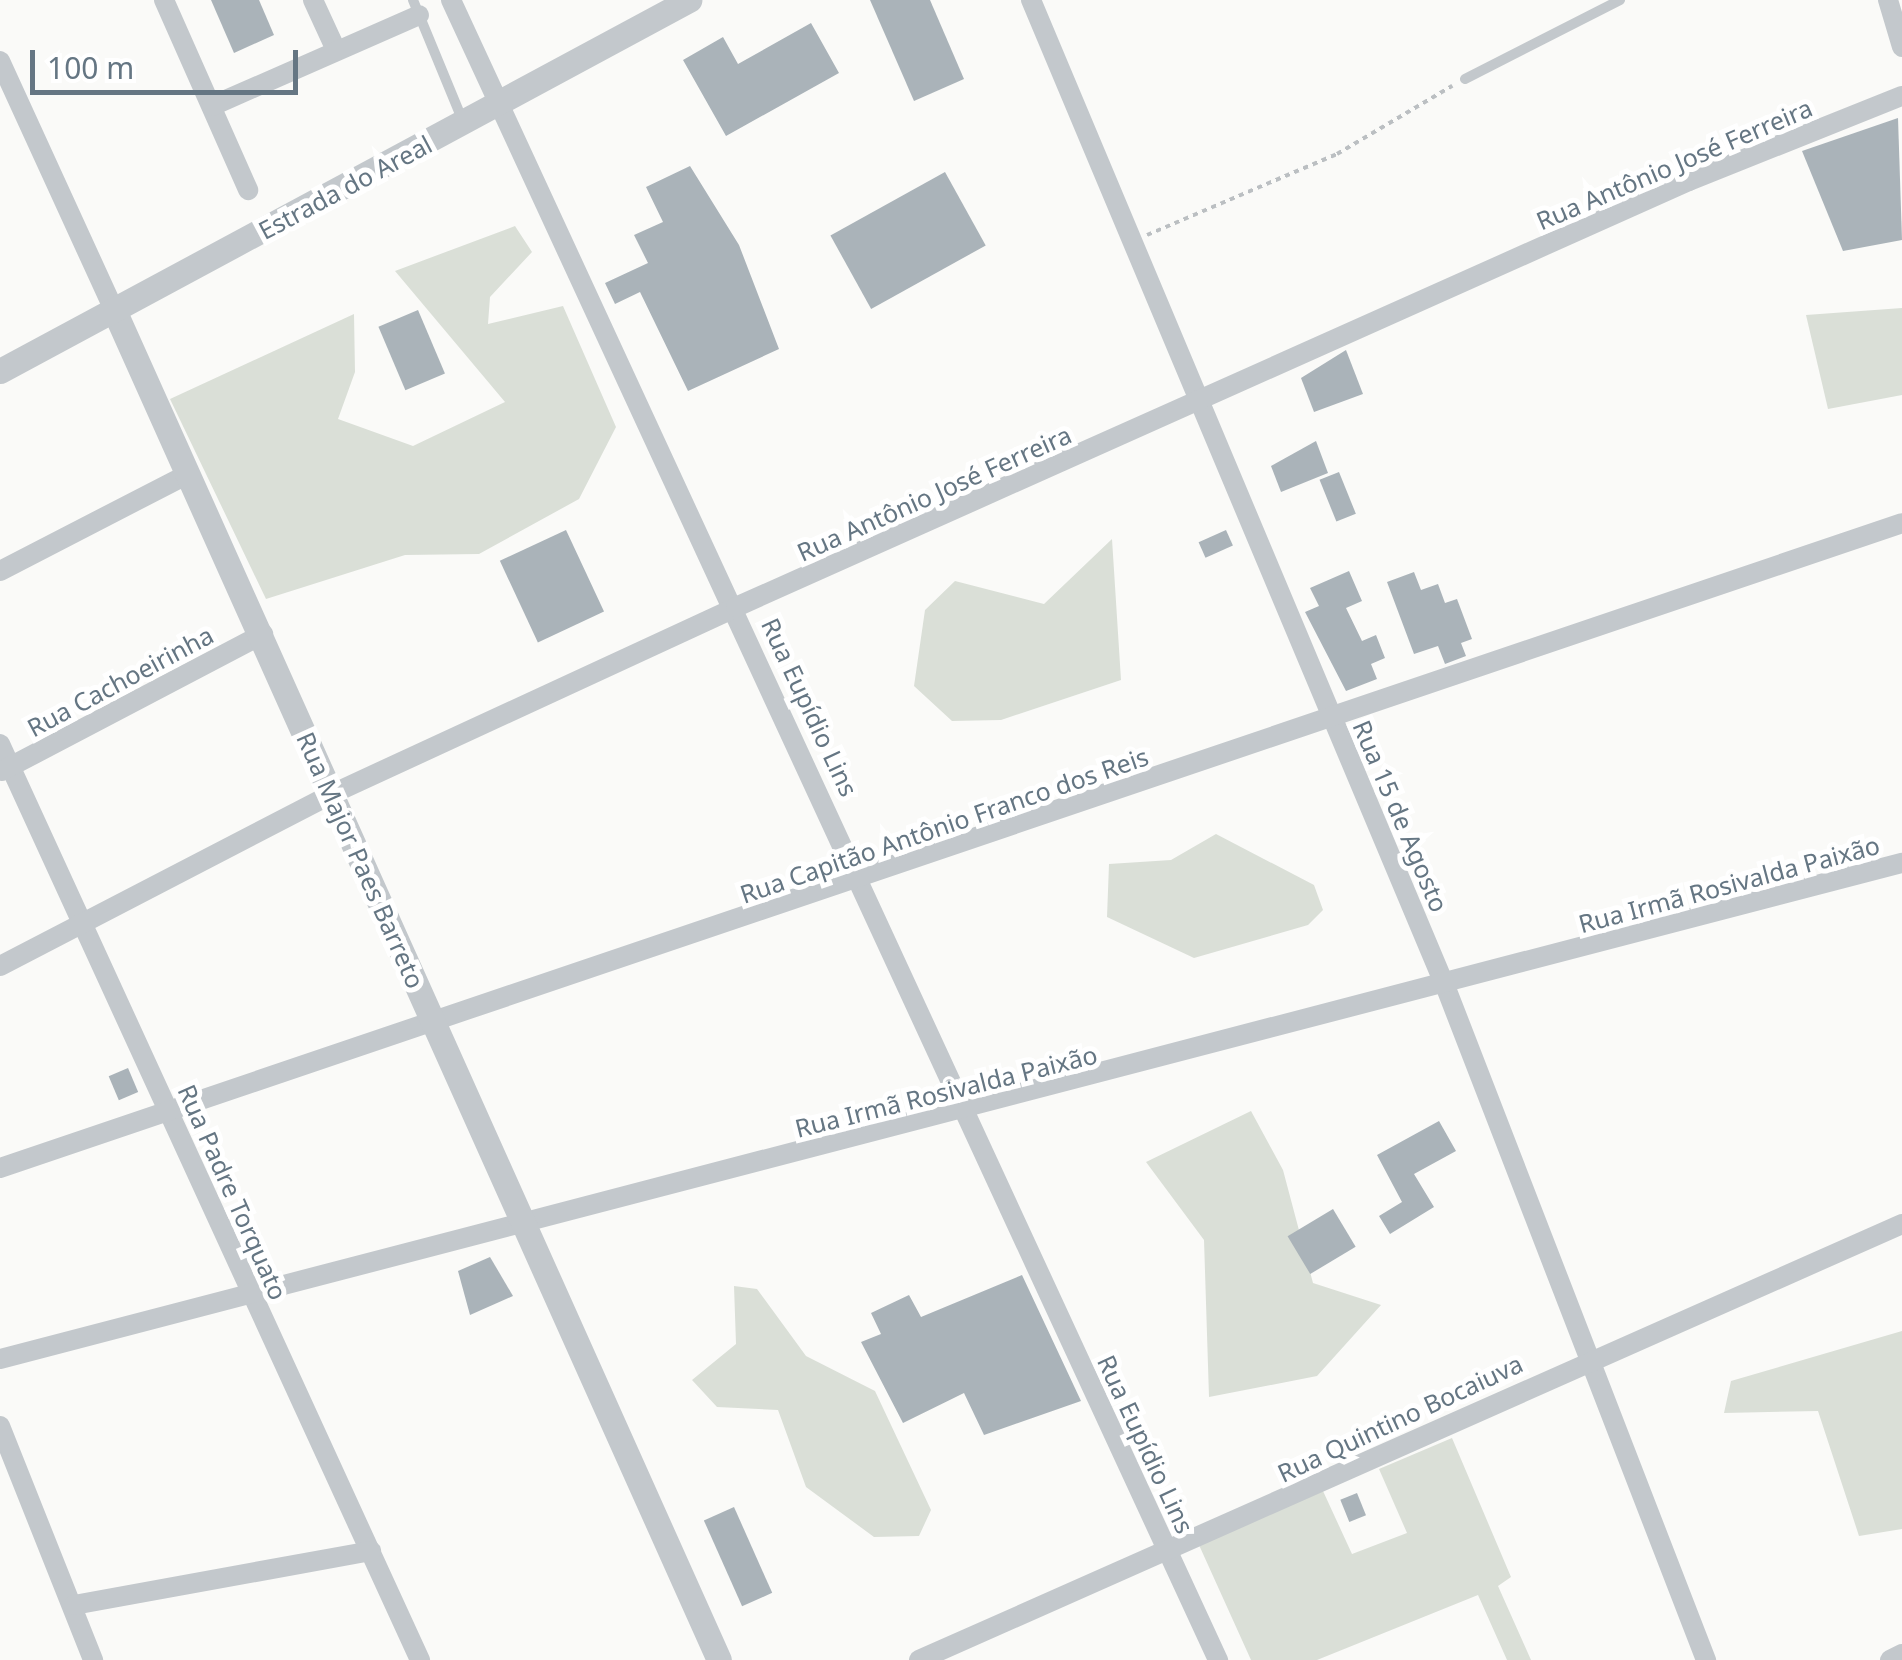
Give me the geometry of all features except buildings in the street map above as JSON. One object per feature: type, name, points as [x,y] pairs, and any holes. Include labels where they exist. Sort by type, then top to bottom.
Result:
[{"type":"street","points":[[164,0],[248,190]]},
{"type":"street","points":[[313,0],[336,50]]},
{"type":"street","name":"Rua Eupídio Lins","points":[[451,0],[496,107],[863,880],[1218,1660]]},
{"type":"street","name":"Estrada do Areal","points":[[0,371],[690,0]]},
{"type":"street","name":"Rua 15 de Agosto","points":[[1030,0],[1446,988],[1596,1356],[1706,1660]]},
{"type":"street","points":[[1888,0],[1902,47]]},
{"type":"street","points":[[212,106],[336,50],[416,7]]},
{"type":"street","name":"Rua Major Paes Barreto","points":[[2,70],[263,634],[432,1022],[719,1660]]},
{"type":"street","name":"Rua Antônio José Ferreira","points":[[0,966],[332,794],[736,607],[1689,181],[1902,96]]},
{"type":"street","points":[[0,571],[188,474]]},
{"type":"street","name":"Rua Capitão Antônio Franco dos Reis","points":[[0,1168],[170,1115],[432,1022],[863,880],[1902,523]]},
{"type":"street","name":"Rua Cachoeirinha","points":[[5,769],[263,634]]},
{"type":"street","name":"Rua Padre Torquato","points":[[0,744],[5,769],[84,921],[420,1660]]},
{"type":"street","name":"Rua Irmã Rosivalda Paixão","points":[[0,1359],[254,1299],[523,1223],[1446,988],[1902,863]]},
{"type":"street","name":"Rua Quintino Bocaiuva","points":[[919,1660],[1596,1356],[1902,1224]]},
{"type":"street","points":[[0,1426],[94,1660]]},
{"type":"street","points":[[74,1605],[371,1551]]},
{"type":"street","points":[[1890,1660],[1902,1654]]},
{"type":"lane","points":[[1465,78],[1620,0]]},
{"type":"lane","points":[[416,7],[464,124]]},
{"type":"path","points":[[1130,242],[1338,154],[1465,78]]},
{"type":"shaded area","points":[[515,226],[532,252],[490,297],[488,324],[563,306],[616,427],[579,499],[479,554],[405,555],[266,599],[170,399],[354,314],[355,372],[338,419],[413,446],[505,402],[395,271]]},
{"type":"shaded area","points":[[1902,308],[1902,395],[1828,409],[1806,315]]},
{"type":"shaded area","points":[[1112,539],[1121,680],[1001,720],[952,721],[914,686],[925,610],[955,581],[1044,604]]},
{"type":"shaded area","points":[[1216,834],[1314,885],[1323,910],[1308,925],[1194,958],[1107,917],[1109,864],[1171,860]]},
{"type":"shaded area","points":[[1251,1111],[1283,1170],[1313,1283],[1381,1305],[1317,1376],[1209,1397],[1204,1240],[1146,1162]]},
{"type":"shaded area","points":[[734,1286],[757,1289],[806,1356],[875,1391],[931,1510],[919,1536],[874,1537],[806,1487],[778,1410],[717,1407],[692,1380],[736,1344]]},
{"type":"shaded area","points":[[1902,1331],[1902,1529],[1859,1536],[1818,1411],[1724,1413],[1731,1381]]},
{"type":"shaded area","points":[[1452,1438],[1511,1577],[1498,1586],[1531,1660],[1507,1660],[1478,1595],[1317,1660],[1251,1660],[1199,1545],[1323,1491],[1352,1554],[1407,1533],[1379,1469]]}]
